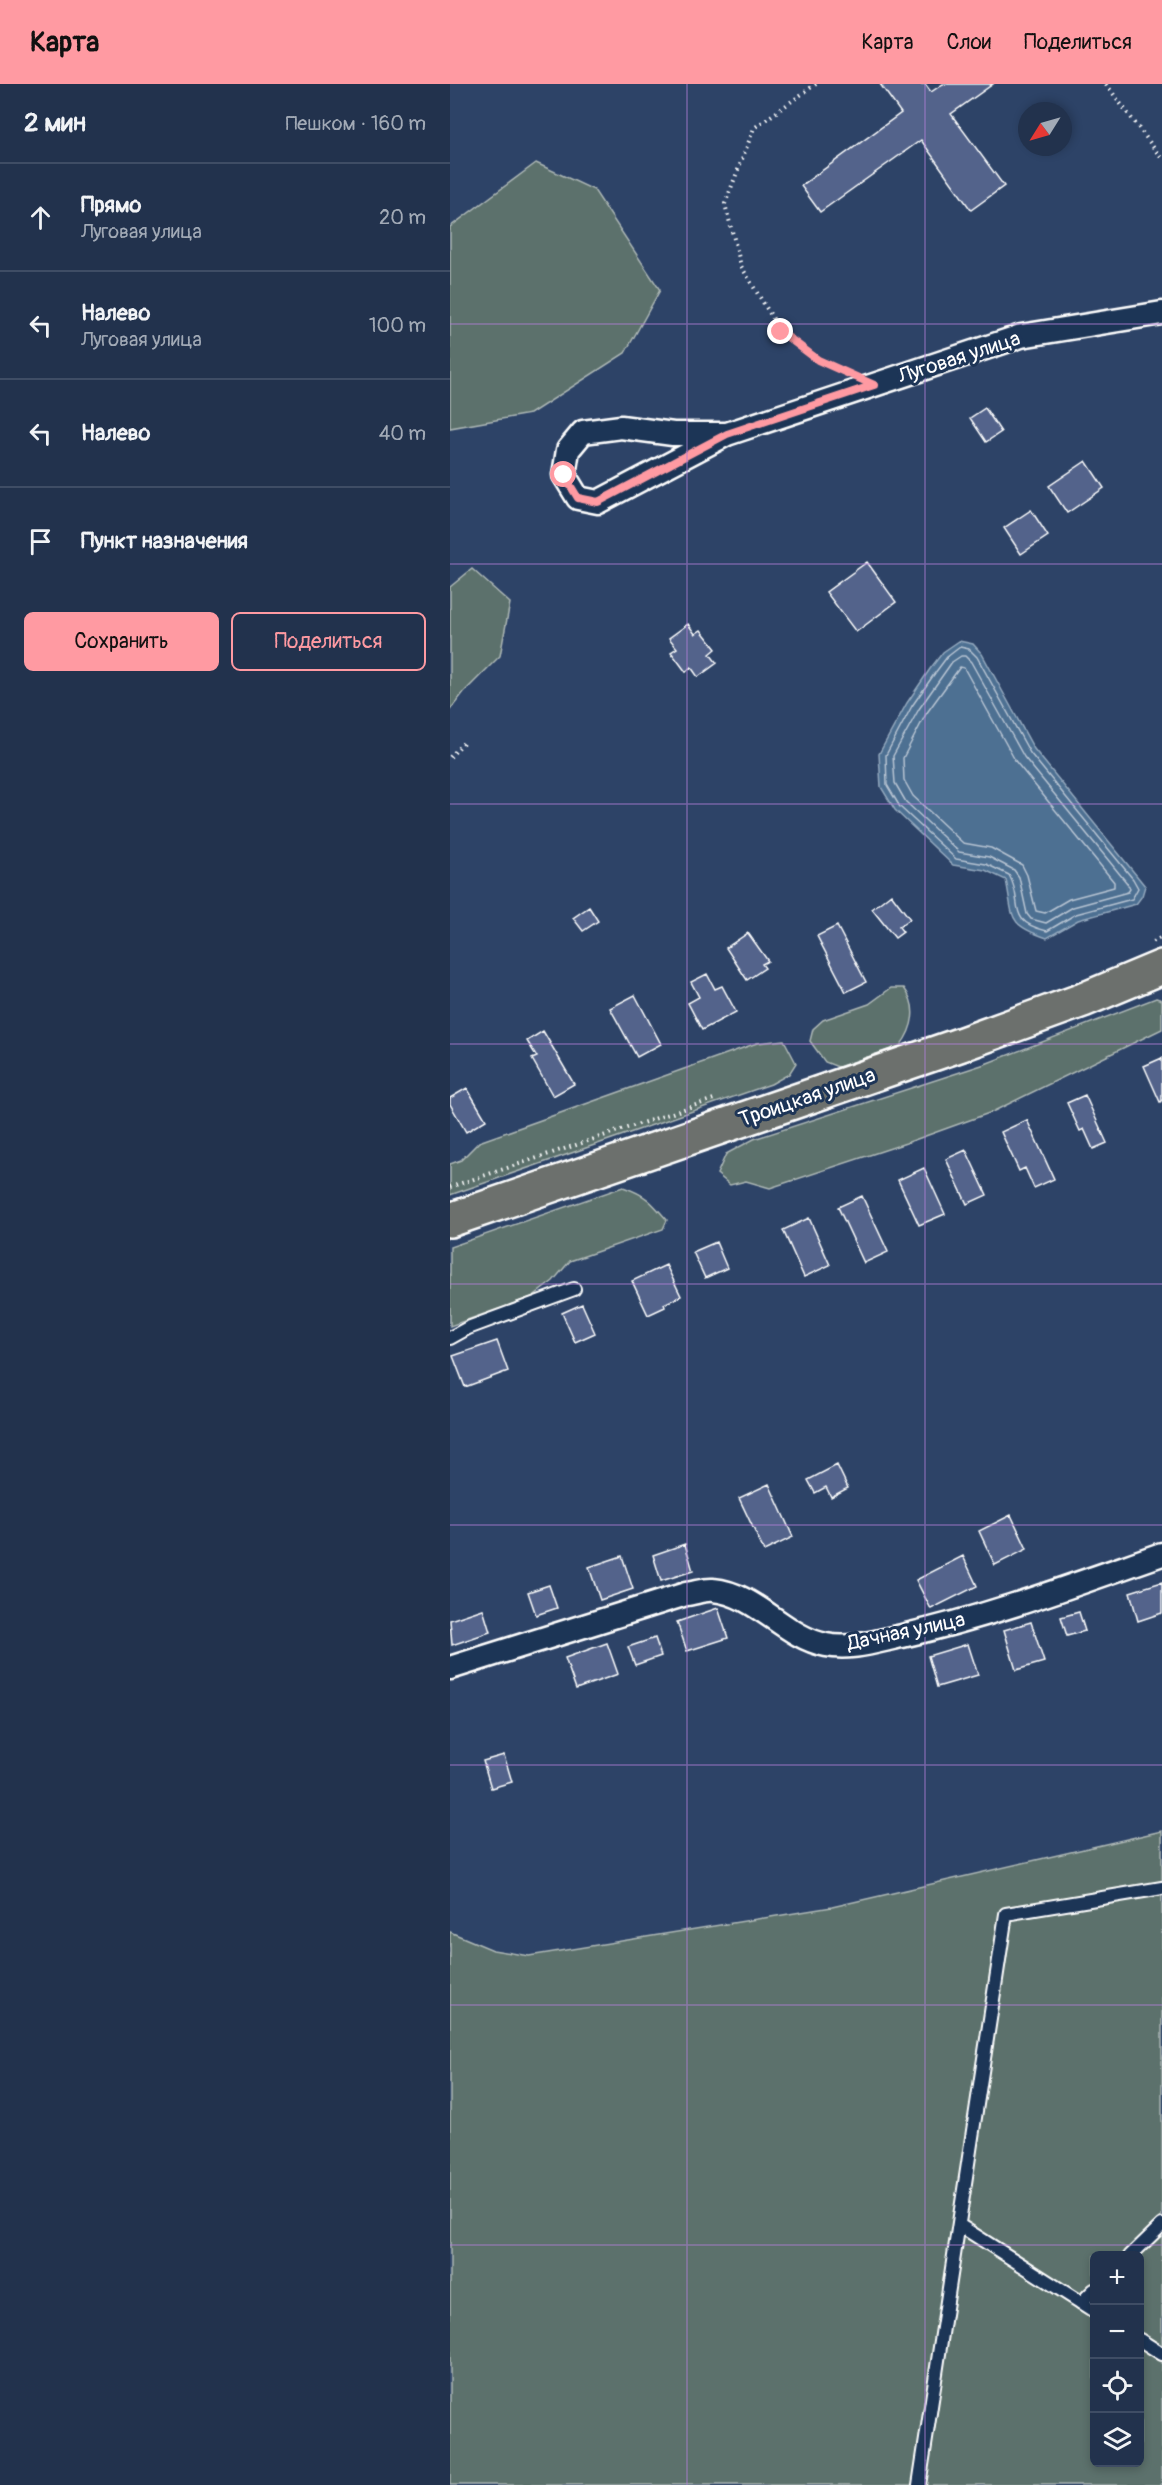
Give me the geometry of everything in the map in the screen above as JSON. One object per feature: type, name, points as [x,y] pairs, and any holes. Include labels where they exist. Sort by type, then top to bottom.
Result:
[{"type":"main road","name":"Троицкая улица","points":[[450,1220],[963,1044],[1083,1000],[1157,955]]},
{"type":"street","name":"Луговая улица","points":[[727,434],[673,434],[621,427],[583,432],[568,450],[564,475],[578,498],[598,502],[727,434],[1021,336],[1162,313]]},
{"type":"street","name":"Дачная улица","points":[[450,1668],[686,1594],[711,1590],[728,1593],[758,1607],[787,1630],[825,1645],[855,1646],[933,1629],[1024,1602],[1162,1554]]},
{"type":"lane","points":[[450,1338],[468,1328],[574,1289]]},
{"type":"lane","points":[[920,2485],[1006,1914],[1162,1888]]},
{"type":"lane","points":[[959,2225],[1090,2308]]},
{"type":"lane","points":[[1135,2251],[1162,2225]]},
{"type":"lane","points":[[1081,2303],[1090,2295]]},
{"type":"lane","points":[[1144,2343],[1162,2354]]},
{"type":"path","points":[[816,84],[754,129],[725,204],[741,266],[781,332],[818,360],[874,385]]},
{"type":"path","points":[[1106,84],[1162,159]]},
{"type":"path","points":[[450,757],[463,743]]},
{"type":"path","points":[[1157,955],[1162,937]]},
{"type":"path","points":[[450,1187],[718,1098]]},
{"type":"green space","points":[[536,163],[594,190],[660,290],[625,353],[530,414],[450,428],[450,227]]},
{"type":"green space","points":[[472,569],[510,603],[500,656],[464,692],[450,710],[450,587]]},
{"type":"green space","points":[[891,988],[904,988],[913,1010],[911,1024],[900,1046],[838,1067],[825,1062],[810,1041],[813,1029],[823,1020],[869,1004]]},
{"type":"green space","points":[[1156,998],[1162,1000],[1162,1029],[992,1112],[770,1188],[746,1181],[730,1185],[717,1174],[726,1154],[754,1139],[985,1064]]},
{"type":"green space","points":[[784,1040],[796,1063],[789,1074],[771,1084],[450,1195],[450,1164],[461,1160],[479,1142],[757,1043]]},
{"type":"green space","points":[[623,1187],[648,1199],[657,1208],[667,1220],[663,1229],[570,1261],[553,1281],[532,1297],[450,1326],[450,1247]]},
{"type":"green space","points":[[1162,1831],[1162,2485],[450,2485],[450,1932],[493,1950],[529,1956],[832,1907]]},
{"type":"water","points":[[959,641],[973,644],[982,654],[1034,749],[1145,886],[1136,904],[1078,920],[1047,938],[1034,933],[1018,924],[1014,918],[1006,880],[985,870],[953,865],[895,810],[881,787],[879,754],[907,703],[930,669],[943,652]]},
{"type":"building","points":[[880,84],[925,84],[931,92],[943,84],[993,84],[951,114],[1004,186],[971,210],[921,140],[820,212],[801,186],[901,113]]},
{"type":"building","points":[[985,408],[1001,432],[986,442],[970,418]]},
{"type":"building","points":[[1086,461],[1104,488],[1067,513],[1049,486]]},
{"type":"building","points":[[1031,510],[1048,536],[1021,554],[1004,528]]},
{"type":"building","points":[[867,562],[896,602],[856,632],[826,592]]},
{"type":"building","points":[[688,624],[695,634],[701,630],[716,649],[710,654],[717,663],[698,677],[691,667],[686,672],[671,652],[677,648],[669,638]]},
{"type":"building","points":[[891,894],[910,919],[899,927],[903,932],[895,938],[872,909]]},
{"type":"building","points":[[589,907],[598,921],[583,931],[573,918]]},
{"type":"building","points":[[837,926],[866,982],[846,992],[817,936]]},
{"type":"building","points":[[748,933],[768,961],[762,964],[765,968],[747,980],[726,948]]},
{"type":"building","points":[[707,974],[715,989],[722,986],[736,1012],[702,1030],[688,1003],[699,997],[691,982]]},
{"type":"building","points":[[635,995],[661,1044],[637,1057],[610,1008]]},
{"type":"building","points":[[543,1031],[574,1084],[553,1096],[532,1059],[537,1057],[527,1041]]},
{"type":"building","points":[[1162,1058],[1162,1101],[1160,1102],[1144,1066]]},
{"type":"building","points":[[467,1088],[486,1120],[466,1132],[450,1104],[450,1098]]},
{"type":"building","points":[[1085,1095],[1107,1143],[1093,1149],[1084,1129],[1080,1131],[1067,1103]]},
{"type":"building","points":[[1027,1120],[1054,1179],[1034,1188],[1025,1168],[1019,1171],[1001,1132]]},
{"type":"building","points":[[966,1150],[987,1195],[967,1204],[946,1159]]},
{"type":"building","points":[[924,1168],[945,1214],[919,1225],[898,1180]]},
{"type":"building","points":[[862,1196],[888,1252],[864,1263],[838,1207]]},
{"type":"building","points":[[809,1218],[830,1265],[804,1277],[783,1230]]},
{"type":"building","points":[[716,1242],[727,1268],[705,1278],[693,1252]]},
{"type":"building","points":[[666,1265],[681,1296],[648,1315],[632,1281]]},
{"type":"building","points":[[582,1304],[595,1333],[575,1342],[562,1313]]},
{"type":"building","points":[[497,1341],[508,1371],[465,1387],[453,1356]]},
{"type":"building","points":[[837,1465],[848,1488],[831,1497],[826,1487],[815,1493],[808,1480]]},
{"type":"building","points":[[769,1484],[793,1537],[764,1551],[739,1498]]},
{"type":"building","points":[[1011,1515],[1027,1549],[995,1565],[979,1531]]},
{"type":"building","points":[[685,1544],[693,1571],[661,1581],[653,1555]]},
{"type":"building","points":[[622,1556],[633,1589],[600,1600],[589,1567]]},
{"type":"building","points":[[963,1556],[977,1586],[931,1609],[916,1580]]},
{"type":"building","points":[[1162,1582],[1162,1613],[1138,1621],[1130,1592]]},
{"type":"building","points":[[549,1585],[557,1608],[536,1615],[528,1592]]},
{"type":"building","points":[[718,1608],[728,1638],[687,1651],[677,1622]]},
{"type":"building","points":[[483,1609],[490,1632],[452,1645],[450,1620]]},
{"type":"building","points":[[1079,1612],[1085,1631],[1067,1636],[1061,1617]]},
{"type":"building","points":[[1031,1622],[1044,1662],[1016,1670],[1004,1630]]},
{"type":"building","points":[[655,1638],[661,1656],[635,1665],[628,1647]]},
{"type":"building","points":[[607,1643],[618,1674],[576,1689],[565,1658]]},
{"type":"building","points":[[968,1644],[978,1675],[937,1687],[928,1656]]},
{"type":"building","points":[[504,1755],[512,1782],[491,1788],[483,1761]]},
{"type":"route","points":[[564,475],[578,498],[598,502],[727,434],[874,385],[818,360],[781,332]]}]
